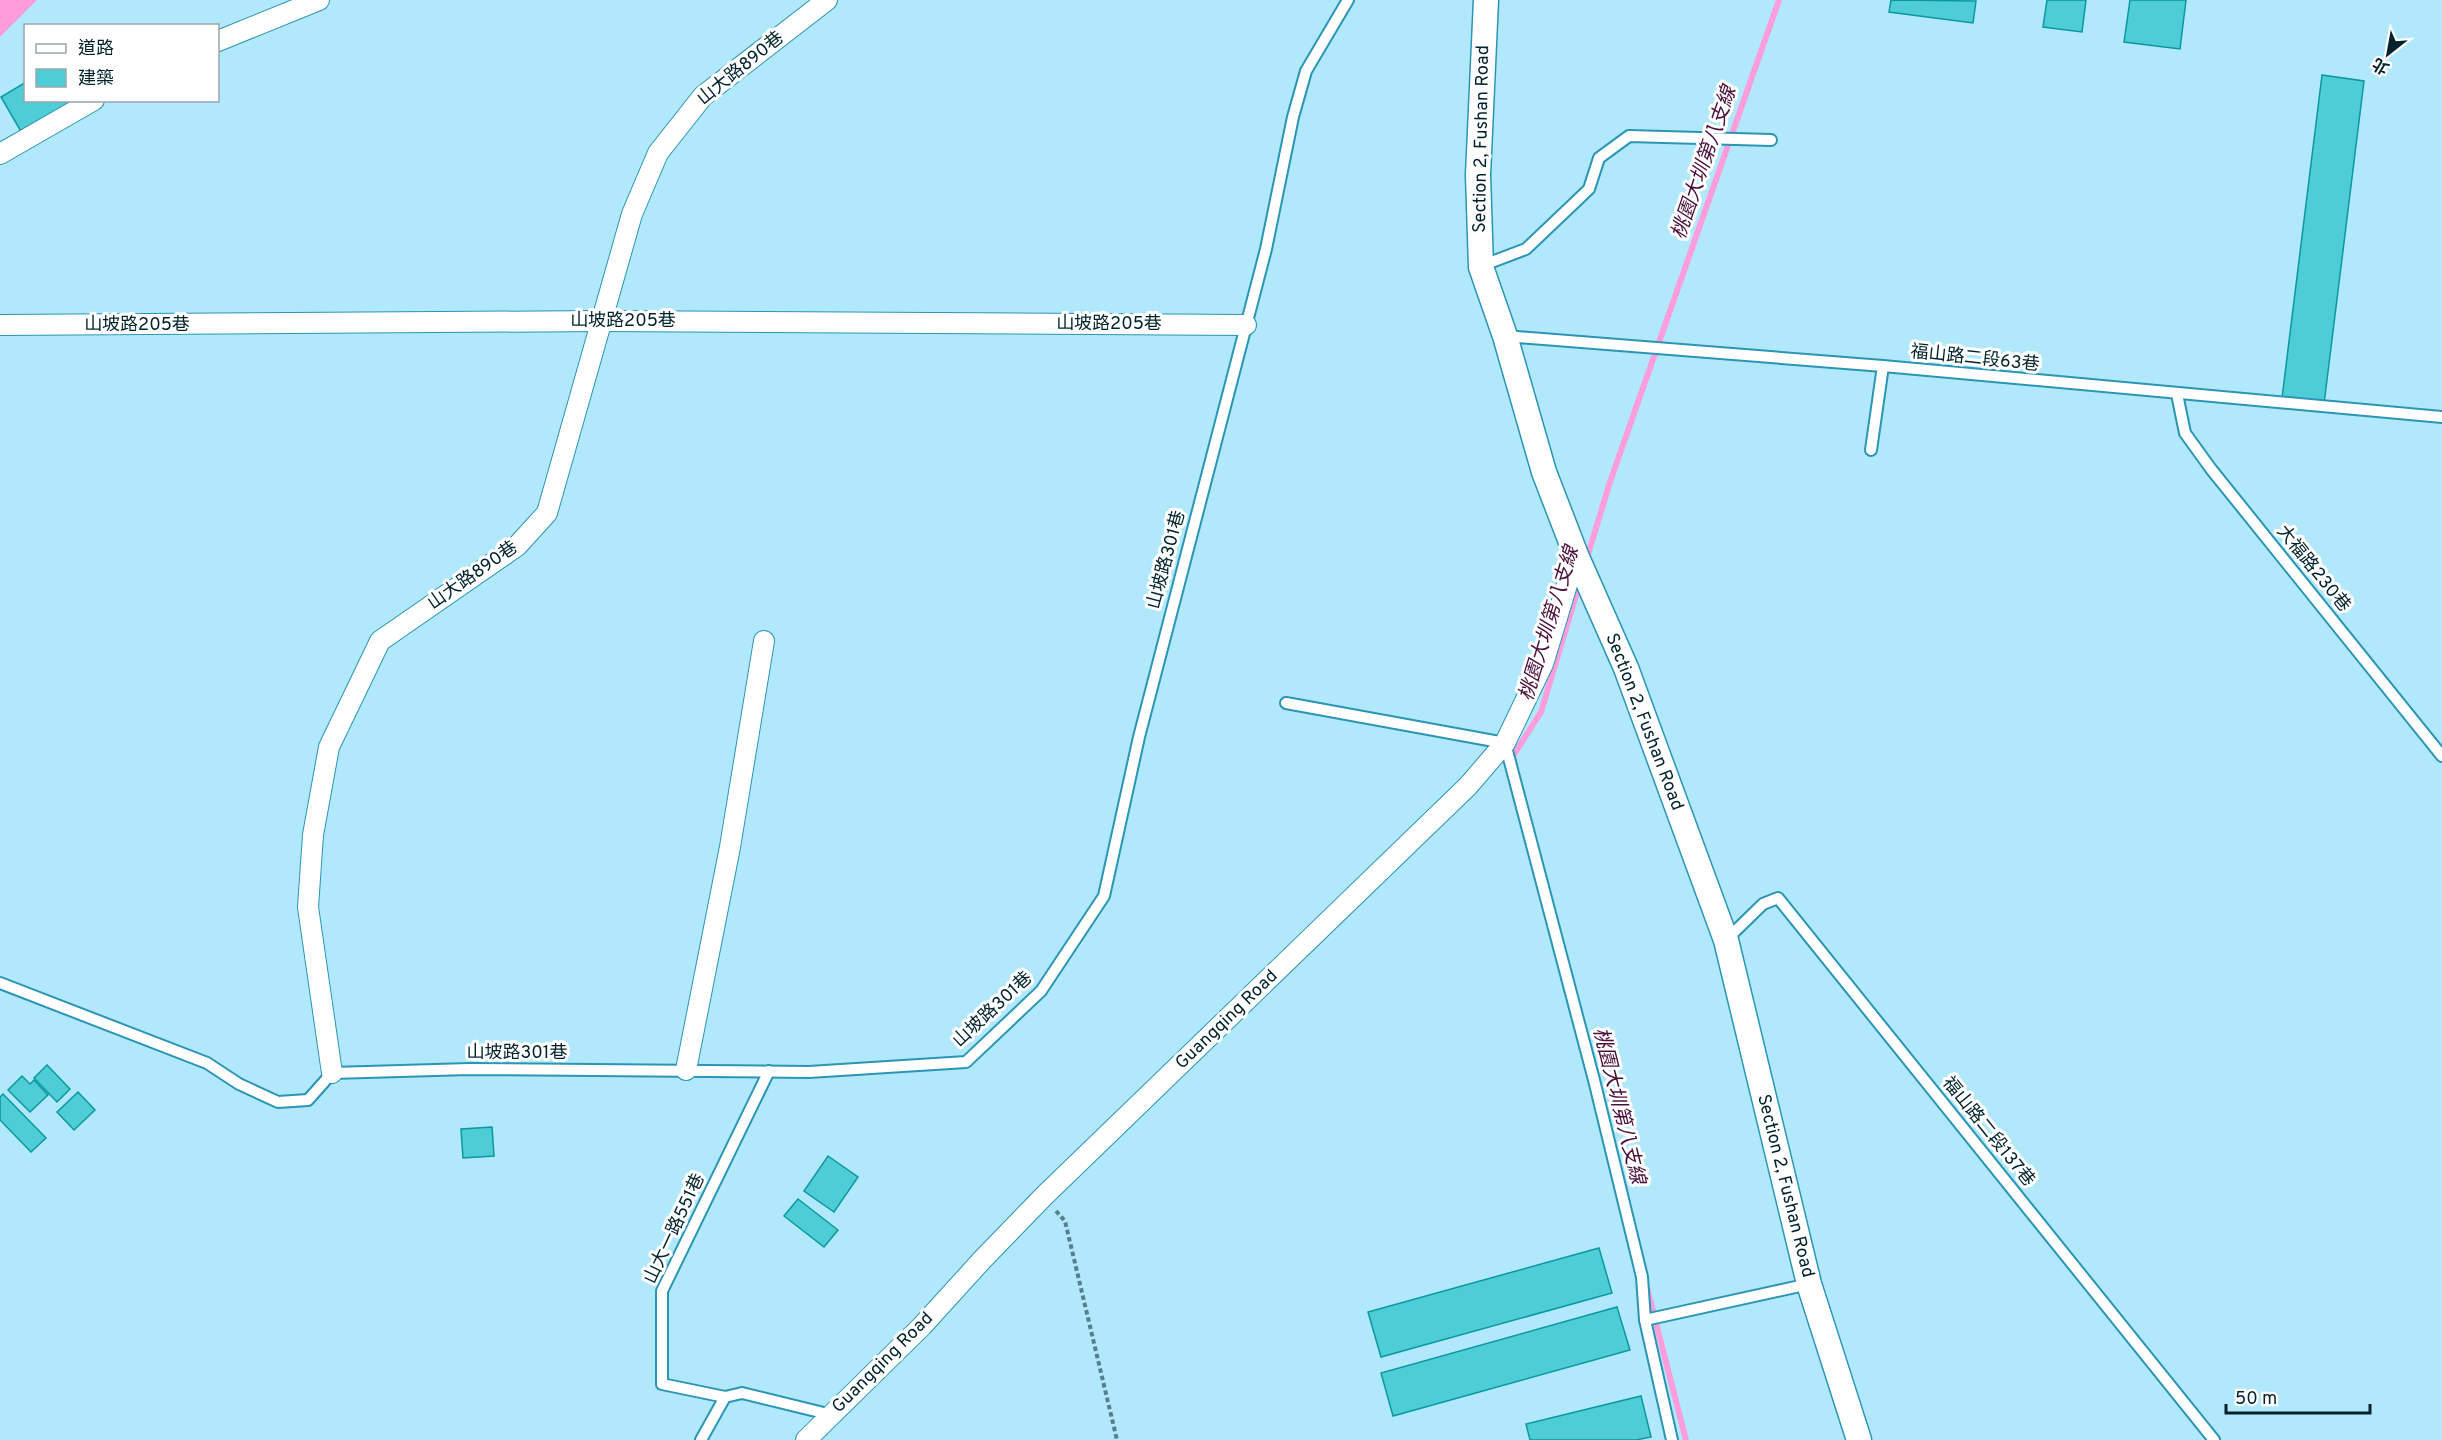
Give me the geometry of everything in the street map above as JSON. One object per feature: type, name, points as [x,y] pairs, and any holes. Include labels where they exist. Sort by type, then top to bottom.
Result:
[{"type":"street","points":[[219,41],[319,0]]},
{"type":"street","name":"山大路890巷","points":[[332,1073],[308,907],[312,835],[328,747],[380,641],[517,546],[547,513],[632,214],[658,153],[703,96],[827,0]]},
{"type":"street","name":"Section 2, Fushan Road","points":[[1486,0],[1478,175],[1481,267],[1505,336],[1544,472],[1576,555],[1626,668],[1726,940],[1809,1284],[1859,1440]]},
{"type":"street","points":[[0,154],[91,102]]},
{"type":"street","name":"山坡路205巷","points":[[0,325],[603,321],[1246,325]]},
{"type":"street","name":"Guangqing Road","points":[[806,1440],[922,1326],[1044,1196],[1468,786],[1505,743],[1543,664],[1576,555]]},
{"type":"street","points":[[686,1070],[730,847],[764,641]]},
{"type":"lane","name":"山坡路301巷","points":[[332,1073],[469,1069],[809,1072],[966,1062],[1041,991],[1104,896],[1138,737],[1266,249],[1293,117],[1306,71],[1348,0]]},
{"type":"lane","points":[[1481,267],[1526,249],[1589,189],[1599,158],[1629,136],[1771,140]]},
{"type":"lane","name":"福山路二段63巷","points":[[1505,336],[1883,366],[2442,417]]},
{"type":"lane","points":[[1871,450],[1883,366]]},
{"type":"lane","name":"大福路230巷","points":[[2177,394],[2185,433],[2211,469],[2442,756]]},
{"type":"lane","points":[[1286,704],[1505,743],[1594,1080],[1642,1277],[1645,1320],[1672,1440]]},
{"type":"lane","name":"福山路二段137巷","points":[[1726,940],[1763,904],[1778,898],[2214,1440]]},
{"type":"lane","points":[[0,982],[198,1059],[239,1084],[278,1102],[309,1100],[332,1073]]},
{"type":"lane","name":"山大一路551巷","points":[[769,1071],[662,1291],[662,1384],[725,1397],[742,1393],[832,1415]]},
{"type":"lane","points":[[1645,1320],[1809,1284]]},
{"type":"lane","points":[[701,1440],[725,1397]]},
{"type":"path","points":[[1044,1196],[1065,1221],[1117,1440]]},
{"type":"shaded area","points":[[0,0],[37,0],[0,37]]},
{"type":"building","points":[[1891,0],[1976,1],[1973,23],[1889,12]]},
{"type":"building","points":[[2047,0],[2086,0],[2082,32],[2043,27]]},
{"type":"building","points":[[2130,0],[2186,0],[2180,49],[2124,42]]},
{"type":"building","points":[[2322,75],[2364,81],[2324,404],[2282,398]]},
{"type":"building","points":[[24,83],[24,102],[78,102],[23,135],[1,97]]},
{"type":"building","points":[[47,1065],[70,1089],[57,1102],[34,1078]]},
{"type":"building","points":[[22,1076],[30,1084],[34,1080],[48,1095],[30,1112],[8,1090]]},
{"type":"building","points":[[78,1092],[95,1110],[74,1130],[57,1112]]},
{"type":"building","points":[[3,1094],[46,1138],[31,1152],[0,1120],[0,1097]]},
{"type":"building","points":[[492,1127],[494,1156],[463,1158],[461,1129]]},
{"type":"building","points":[[828,1156],[858,1177],[834,1212],[804,1191]]},
{"type":"building","points":[[798,1199],[838,1230],[824,1247],[784,1216]]},
{"type":"building","points":[[1599,1248],[1612,1293],[1381,1357],[1368,1312]]},
{"type":"building","points":[[1617,1307],[1630,1350],[1393,1416],[1381,1373]]},
{"type":"building","points":[[1641,1396],[1651,1437],[1636,1440],[1530,1440],[1526,1424]]},
{"type":"waterway","name":"桃園大圳第八支線","points":[[1586,561],[1610,482],[1779,0]]},
{"type":"waterway","name":"桃園大圳第八支線","points":[[1514,762],[1513,756],[1541,712],[1580,582]]},
{"type":"waterway","name":"桃園大圳第八支線","points":[[1646,1284],[1686,1440]]}]
